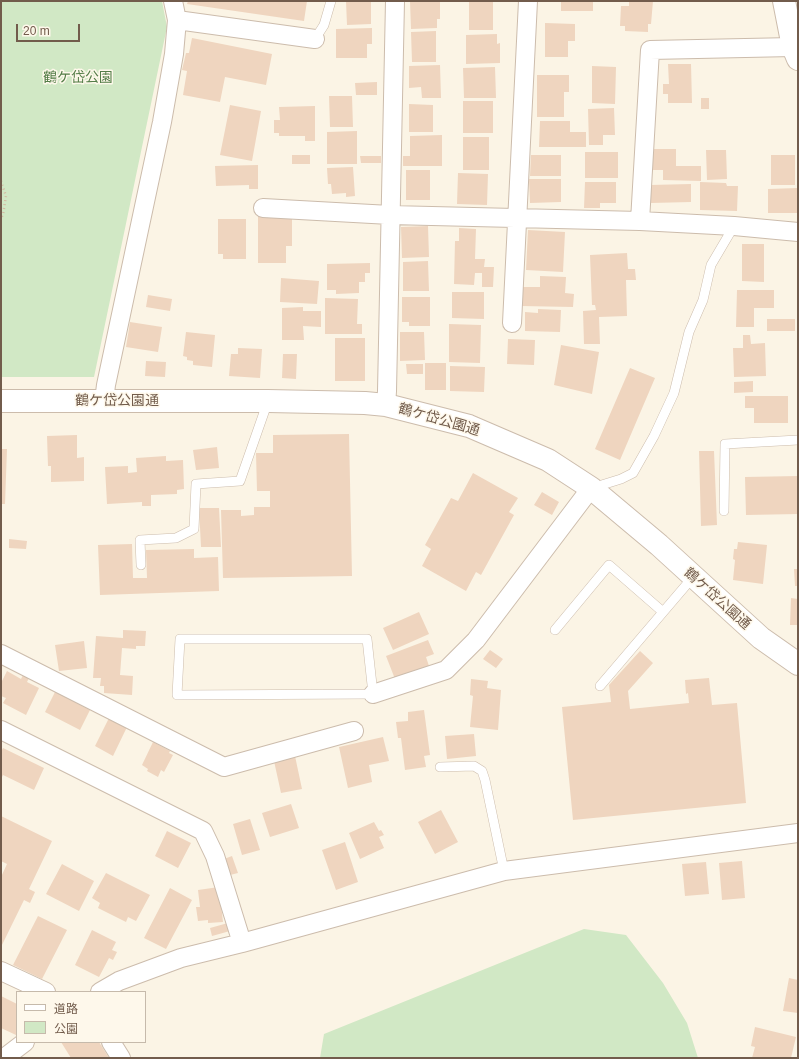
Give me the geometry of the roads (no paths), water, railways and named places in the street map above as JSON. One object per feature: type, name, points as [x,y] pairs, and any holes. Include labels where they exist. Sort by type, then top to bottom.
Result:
[{"type":"street","points":[[104,401],[106,385],[162,122],[174,54],[177,20],[173,1]]},
{"type":"street","points":[[386,405],[395,1]]},
{"type":"street","points":[[512,323],[528,1]]},
{"type":"street","points":[[640,222],[650,50],[795,53],[784,1]]},
{"type":"street","points":[[177,20],[315,39]]},
{"type":"street","points":[[263,208],[390,215],[734,226],[798,232]]},
{"type":"street","name":"鶴ケ岱公園通","points":[[1,401],[268,401],[365,403],[386,405],[469,426],[548,460],[591,488],[659,545],[761,638],[798,664]]},
{"type":"street","points":[[373,694],[446,670],[476,640],[591,488]]},
{"type":"street","points":[[1,654],[224,767],[354,731]]},
{"type":"street","points":[[1,730],[203,831],[215,856],[242,943]]},
{"type":"street","points":[[102,991],[119,981],[181,958],[242,943],[504,871],[798,834]]},
{"type":"street","points":[[1,971],[44,991]]},
{"type":"street","points":[[4,1058],[24,1043]]},
{"type":"street","points":[[112,1043],[121,1058]]},
{"type":"lane","points":[[315,39],[324,25],[331,1]]},
{"type":"lane","points":[[591,488],[620,479],[633,473],[654,436],[674,393],[689,332],[703,300],[711,265],[734,226]]},
{"type":"lane","points":[[141,565],[140,540],[176,538],[194,529],[196,484],[240,481],[268,401]]},
{"type":"lane","points":[[724,511],[725,444],[798,440]]},
{"type":"lane","points":[[555,630],[609,565],[664,612]]},
{"type":"lane","points":[[600,686],[693,577]]},
{"type":"lane","points":[[180,638],[367,638],[373,694],[177,696],[180,638]]},
{"type":"lane","points":[[440,767],[474,766],[482,771],[504,871]]},
{"type":"park label","name":"鶴ケ岱公園","points":[[78,78]]}]
